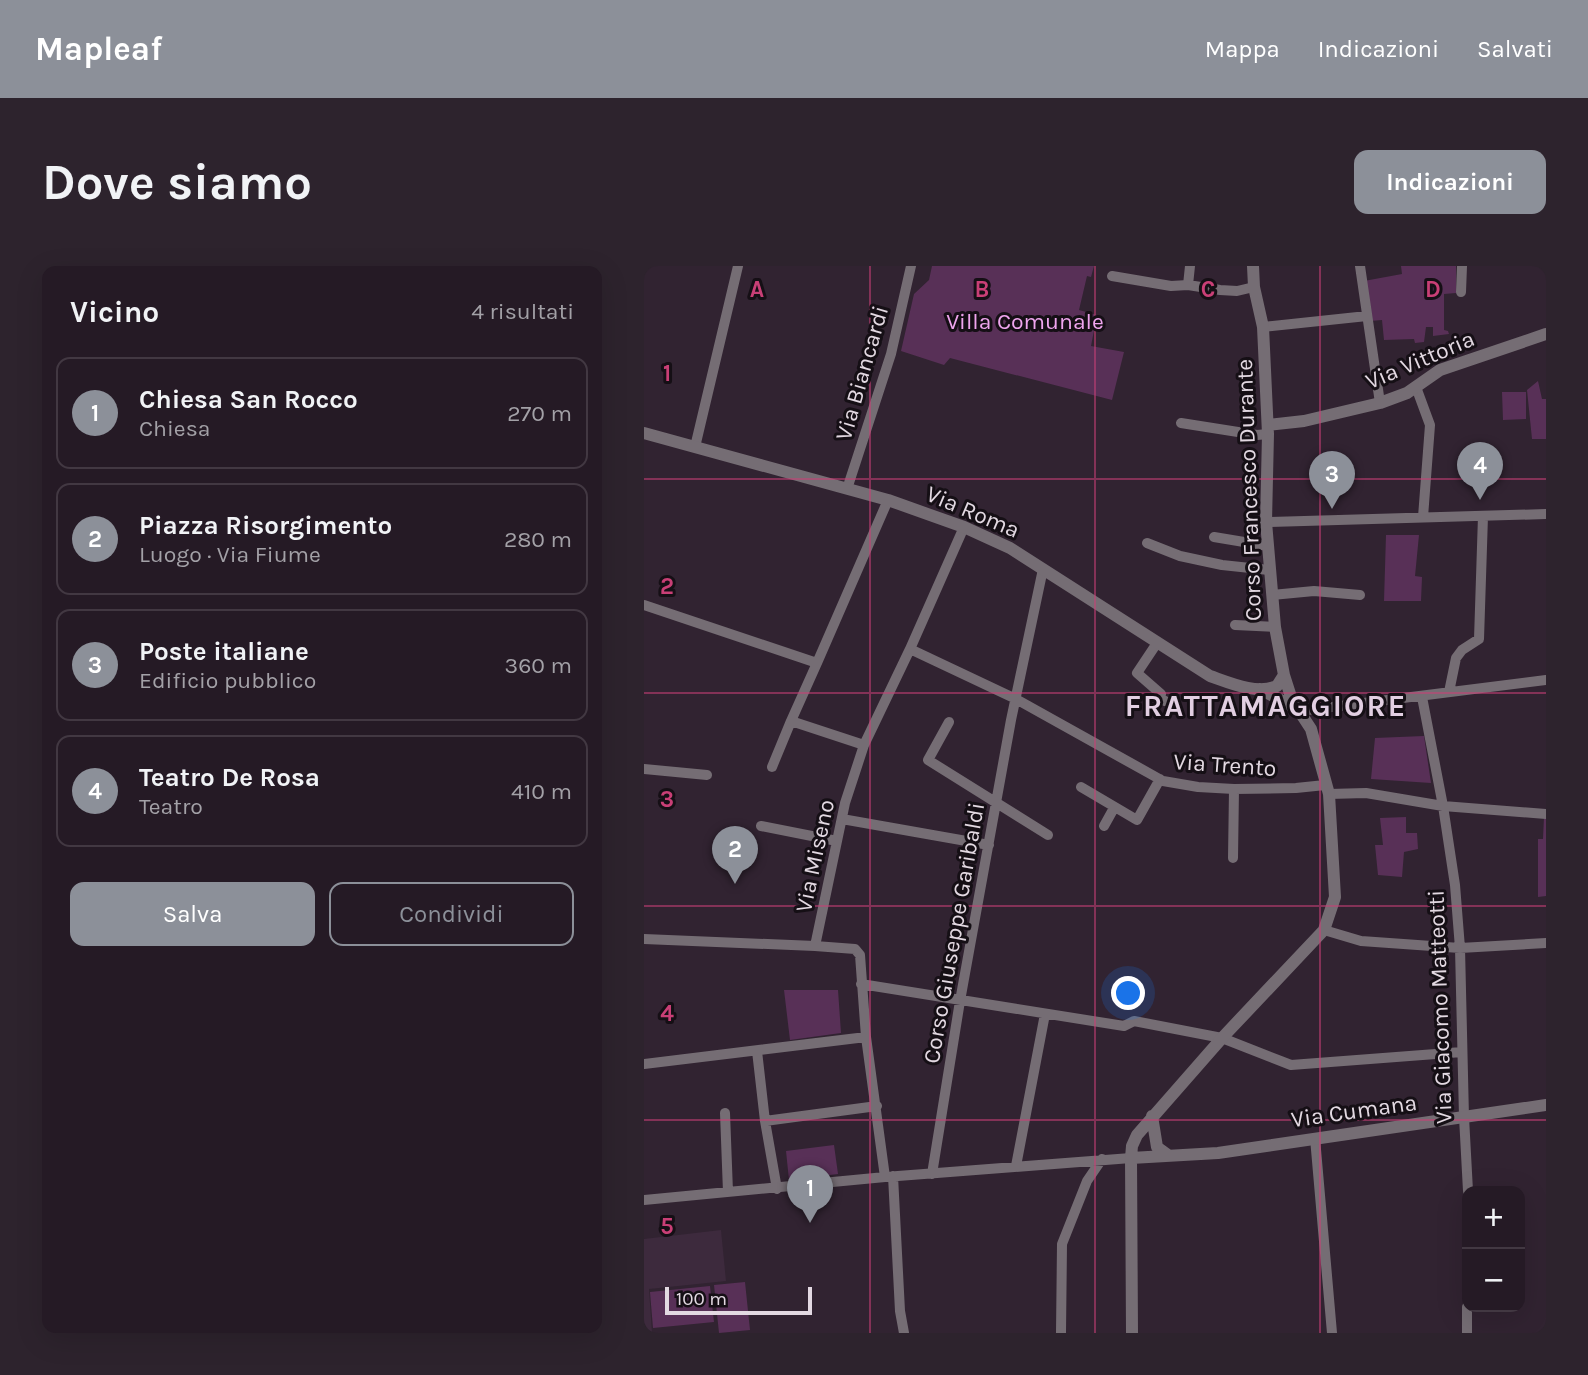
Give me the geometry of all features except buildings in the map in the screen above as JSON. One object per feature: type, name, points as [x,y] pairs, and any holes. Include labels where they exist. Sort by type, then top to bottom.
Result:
[{"type":"street","points":[[695,447],[738,266]]},
{"type":"street","name":"Via Biancardi","points":[[847,489],[891,354],[911,266]]},
{"type":"street","points":[[1188,285],[1189,266]]},
{"type":"street","name":"Corso Francesco Durante","points":[[1131,1158],[1137,1135],[1152,1116],[1324,930],[1335,897],[1327,789],[1311,729],[1292,700],[1284,675],[1275,627],[1266,522],[1268,430],[1263,327],[1254,287],[1253,266]]},
{"type":"street","points":[[1360,266],[1380,403]]},
{"type":"street","points":[[1461,292],[1462,266]]},
{"type":"street","points":[[1112,276],[1171,286],[1188,285],[1237,291],[1254,287]]},
{"type":"street","points":[[1263,327],[1367,316]]},
{"type":"street","name":"Via Vittoria","points":[[1268,430],[1380,403],[1416,387],[1440,370],[1546,334]]},
{"type":"street","points":[[1416,387],[1430,425],[1423,517]]},
{"type":"street","points":[[1181,423],[1257,435],[1268,430]]},
{"type":"street","name":"Via Roma","points":[[644,433],[888,500],[964,527],[1010,548],[1210,676],[1259,689],[1300,710]]},
{"type":"street","points":[[772,767],[888,500]]},
{"type":"street","points":[[1266,522],[1546,514]]},
{"type":"street","points":[[1449,692],[1456,658],[1462,650],[1479,639],[1483,516]]},
{"type":"street","name":"Via Miseno","points":[[904,1333],[889,1177],[866,1037],[858,951],[815,946],[842,819],[864,745],[964,527]]},
{"type":"street","points":[[1214,537],[1268,546]]},
{"type":"street","points":[[1147,543],[1180,556],[1223,565],[1269,570]]},
{"type":"street","name":"Corso Giuseppe Garibaldi","points":[[932,1174],[960,1000],[1043,569]]},
{"type":"street","points":[[1272,595],[1314,591],[1360,595]]},
{"type":"street","points":[[644,605],[817,663]]},
{"type":"street","points":[[1235,625],[1275,627]]},
{"type":"street","points":[[1157,643],[1137,673],[1161,694],[1160,699],[1165,701]]},
{"type":"street","name":"Via Trento","points":[[910,649],[1016,699],[1160,779],[1198,787],[1327,789],[1443,806],[1546,814]]},
{"type":"street","points":[[1259,689],[1277,686],[1284,675]]},
{"type":"street","points":[[1300,710],[1546,680]]},
{"type":"street","name":"Via Giacomo Matteotti","points":[[1422,697],[1455,885],[1460,948],[1468,1186]]},
{"type":"street","points":[[792,721],[864,745]]},
{"type":"street","points":[[949,722],[928,760],[1048,835]]},
{"type":"street","points":[[644,769],[707,775]]},
{"type":"street","points":[[1081,787],[1137,820],[1160,779]]},
{"type":"street","points":[[1233,858],[1234,789]]},
{"type":"street","points":[[1104,826],[1114,807]]},
{"type":"street","points":[[842,819],[989,845]]},
{"type":"street","points":[[761,826],[837,841]]},
{"type":"street","points":[[1324,930],[1361,941],[1460,948],[1546,943]]},
{"type":"street","points":[[644,939],[815,946]]},
{"type":"street","points":[[861,984],[1124,1026],[1134,1021],[1222,1038],[1291,1065],[1462,1052]]},
{"type":"street","points":[[1016,1166],[1045,1014]]},
{"type":"street","points":[[644,1064],[866,1037]]},
{"type":"street","points":[[757,1051],[765,1121],[777,1189]]},
{"type":"street","name":"Via Cumana","points":[[1131,1158],[1218,1153],[1546,1105]]},
{"type":"street","points":[[765,1121],[877,1106]]},
{"type":"street","points":[[726,1113],[728,1192]]},
{"type":"street","points":[[1152,1116],[1157,1147],[1168,1155]]},
{"type":"street","points":[[1315,1138],[1332,1333]]},
{"type":"street","points":[[644,1200],[1131,1158],[1132,1333]]},
{"type":"street","points":[[1061,1333],[1062,1244],[1087,1181],[1102,1159]]},
{"type":"street","points":[[1467,1312],[1467,1333]]},
{"type":"shaded area","points":[[721,1230],[726,1281],[649,1289],[652,1333],[644,1333],[644,1239]]},
{"type":"green space","name":"Villa Comunale","points":[[932,266],[1094,266],[1091,277],[1087,276],[1079,310],[1097,315],[1091,346],[1124,352],[1112,400],[950,358],[944,365],[901,351],[914,294],[929,280]]},
{"type":"green space","points":[[1401,266],[1456,266],[1456,293],[1444,294],[1444,330],[1449,334],[1433,336],[1433,327],[1426,327],[1424,342],[1415,343],[1414,339],[1384,340],[1382,320],[1370,321],[1364,281],[1402,274]]},
{"type":"green space","points":[[1538,381],[1542,399],[1546,399],[1546,439],[1532,439],[1527,390]]},
{"type":"green space","points":[[1502,392],[1526,392],[1526,419],[1503,420]]},
{"type":"green space","points":[[1386,535],[1419,535],[1415,576],[1422,577],[1421,601],[1384,601]]},
{"type":"green space","points":[[1424,736],[1431,783],[1371,779],[1375,738]]},
{"type":"green space","points":[[1546,816],[1546,896],[1538,897],[1538,839],[1543,839]]},
{"type":"green space","points":[[1406,817],[1406,833],[1417,833],[1418,849],[1404,852],[1402,877],[1378,875],[1375,845],[1383,845],[1380,818]]},
{"type":"green space","points":[[784,990],[838,990],[841,1033],[790,1040]]},
{"type":"green space","points":[[834,1145],[838,1174],[789,1180],[786,1151]]},
{"type":"green space","points":[[745,1282],[750,1330],[719,1333],[714,1285]]},
{"type":"green space","points":[[710,1286],[714,1322],[653,1328],[650,1292]]},
{"type":"place","name":"Teatro De Rosa","points":[[1480,500]]},
{"type":"place","name":"Poste italiane","points":[[1332,509]]},
{"type":"place","name":"Piazza Risorgimento","points":[[735,884]]},
{"type":"place","name":"Chiesa San Rocco","points":[[810,1223]]},
{"type":"district","name":"FRATTAMAGGIORE","points":[[1266,706]]}]
